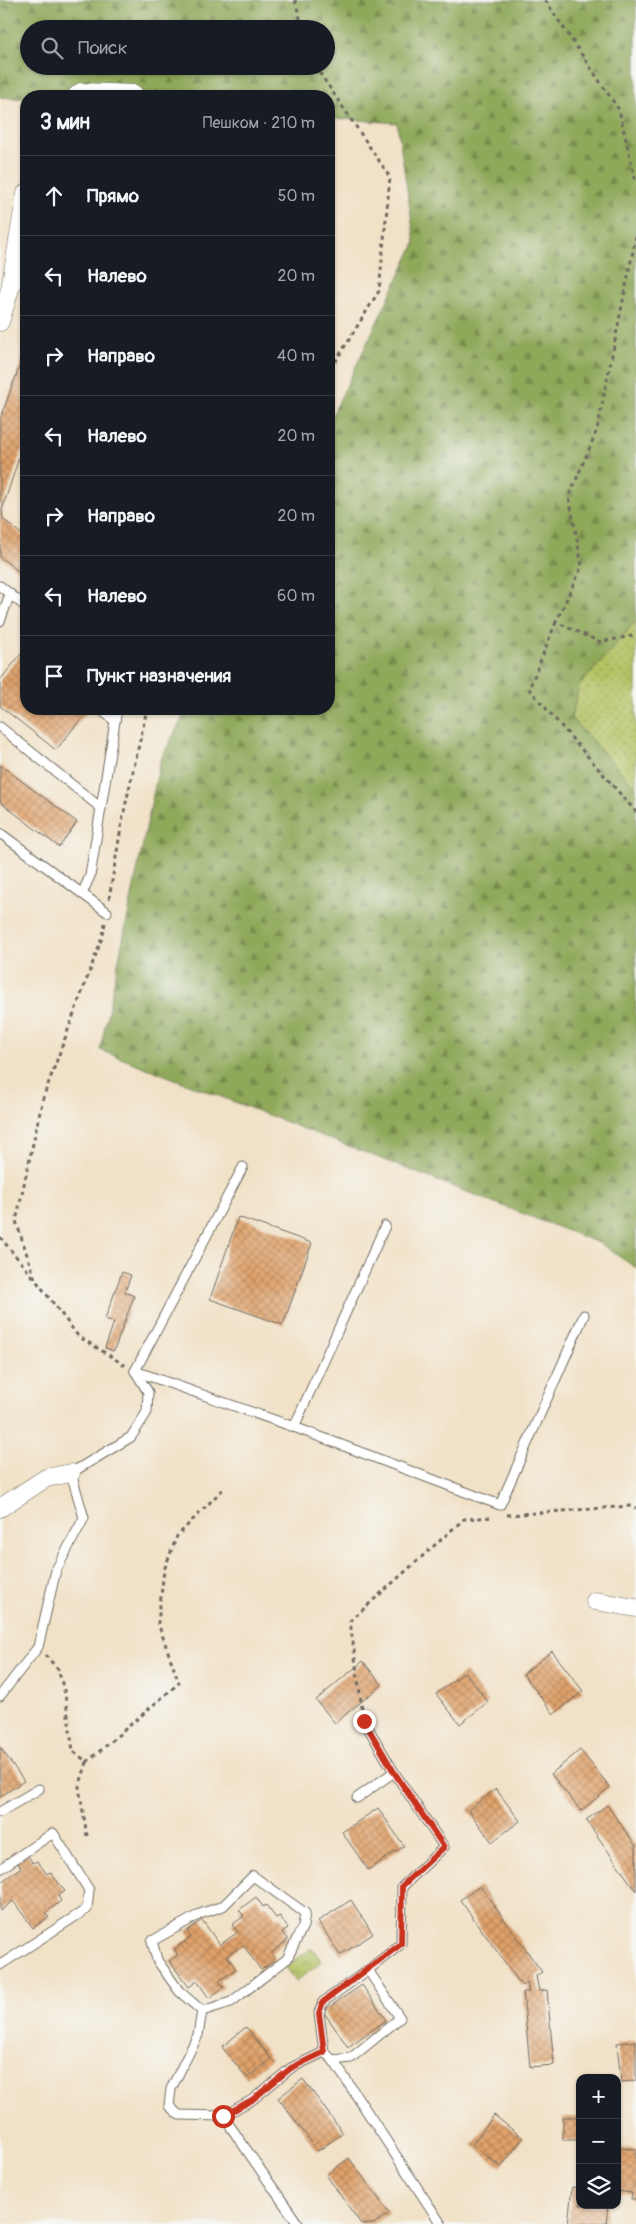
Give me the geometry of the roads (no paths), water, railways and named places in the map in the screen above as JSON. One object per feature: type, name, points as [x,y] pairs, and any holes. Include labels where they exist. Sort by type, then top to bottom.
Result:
[{"type":"street","points":[[0,322],[10,289],[20,228]]},
{"type":"street","points":[[0,1508],[46,1478],[71,1473]]},
{"type":"street","points":[[595,1601],[636,1608]]},
{"type":"lane","points":[[10,289],[20,282]]},
{"type":"lane","points":[[0,586],[20,602]]},
{"type":"lane","points":[[0,621],[10,594]]},
{"type":"lane","points":[[108,715],[115,721]]},
{"type":"lane","points":[[82,894],[90,876],[116,715]]},
{"type":"lane","points":[[0,727],[101,808]]},
{"type":"lane","points":[[0,833],[106,912]]},
{"type":"lane","points":[[135,1371],[243,1167]]},
{"type":"lane","points":[[294,1427],[385,1226]]},
{"type":"lane","points":[[135,1371],[294,1427],[500,1505],[584,1315]]},
{"type":"lane","points":[[0,1696],[38,1647],[56,1570],[84,1518],[71,1473],[131,1437],[147,1412],[148,1392],[135,1371]]},
{"type":"lane","points":[[364,1721],[394,1772],[444,1847],[402,1886],[401,1944],[323,2002],[319,2013],[324,2052],[333,2060],[438,2223]]},
{"type":"lane","points":[[357,1798],[394,1772]]},
{"type":"lane","points":[[0,1812],[39,1789]]},
{"type":"lane","points":[[0,1869],[53,1834],[89,1890],[87,1909],[0,1965]]},
{"type":"lane","points":[[253,1876],[305,1913],[303,1926],[287,1959],[231,2002],[202,2011],[179,1991],[157,1960],[152,1941],[200,1914],[222,1906],[253,1876]]},
{"type":"lane","points":[[333,2060],[351,2058],[400,2018],[368,1970]]},
{"type":"lane","points":[[202,2011],[198,2035],[171,2089],[169,2106],[179,2114],[223,2116],[252,2100],[291,2068],[324,2052]]},
{"type":"lane","points":[[223,2116],[298,2224]]}]
